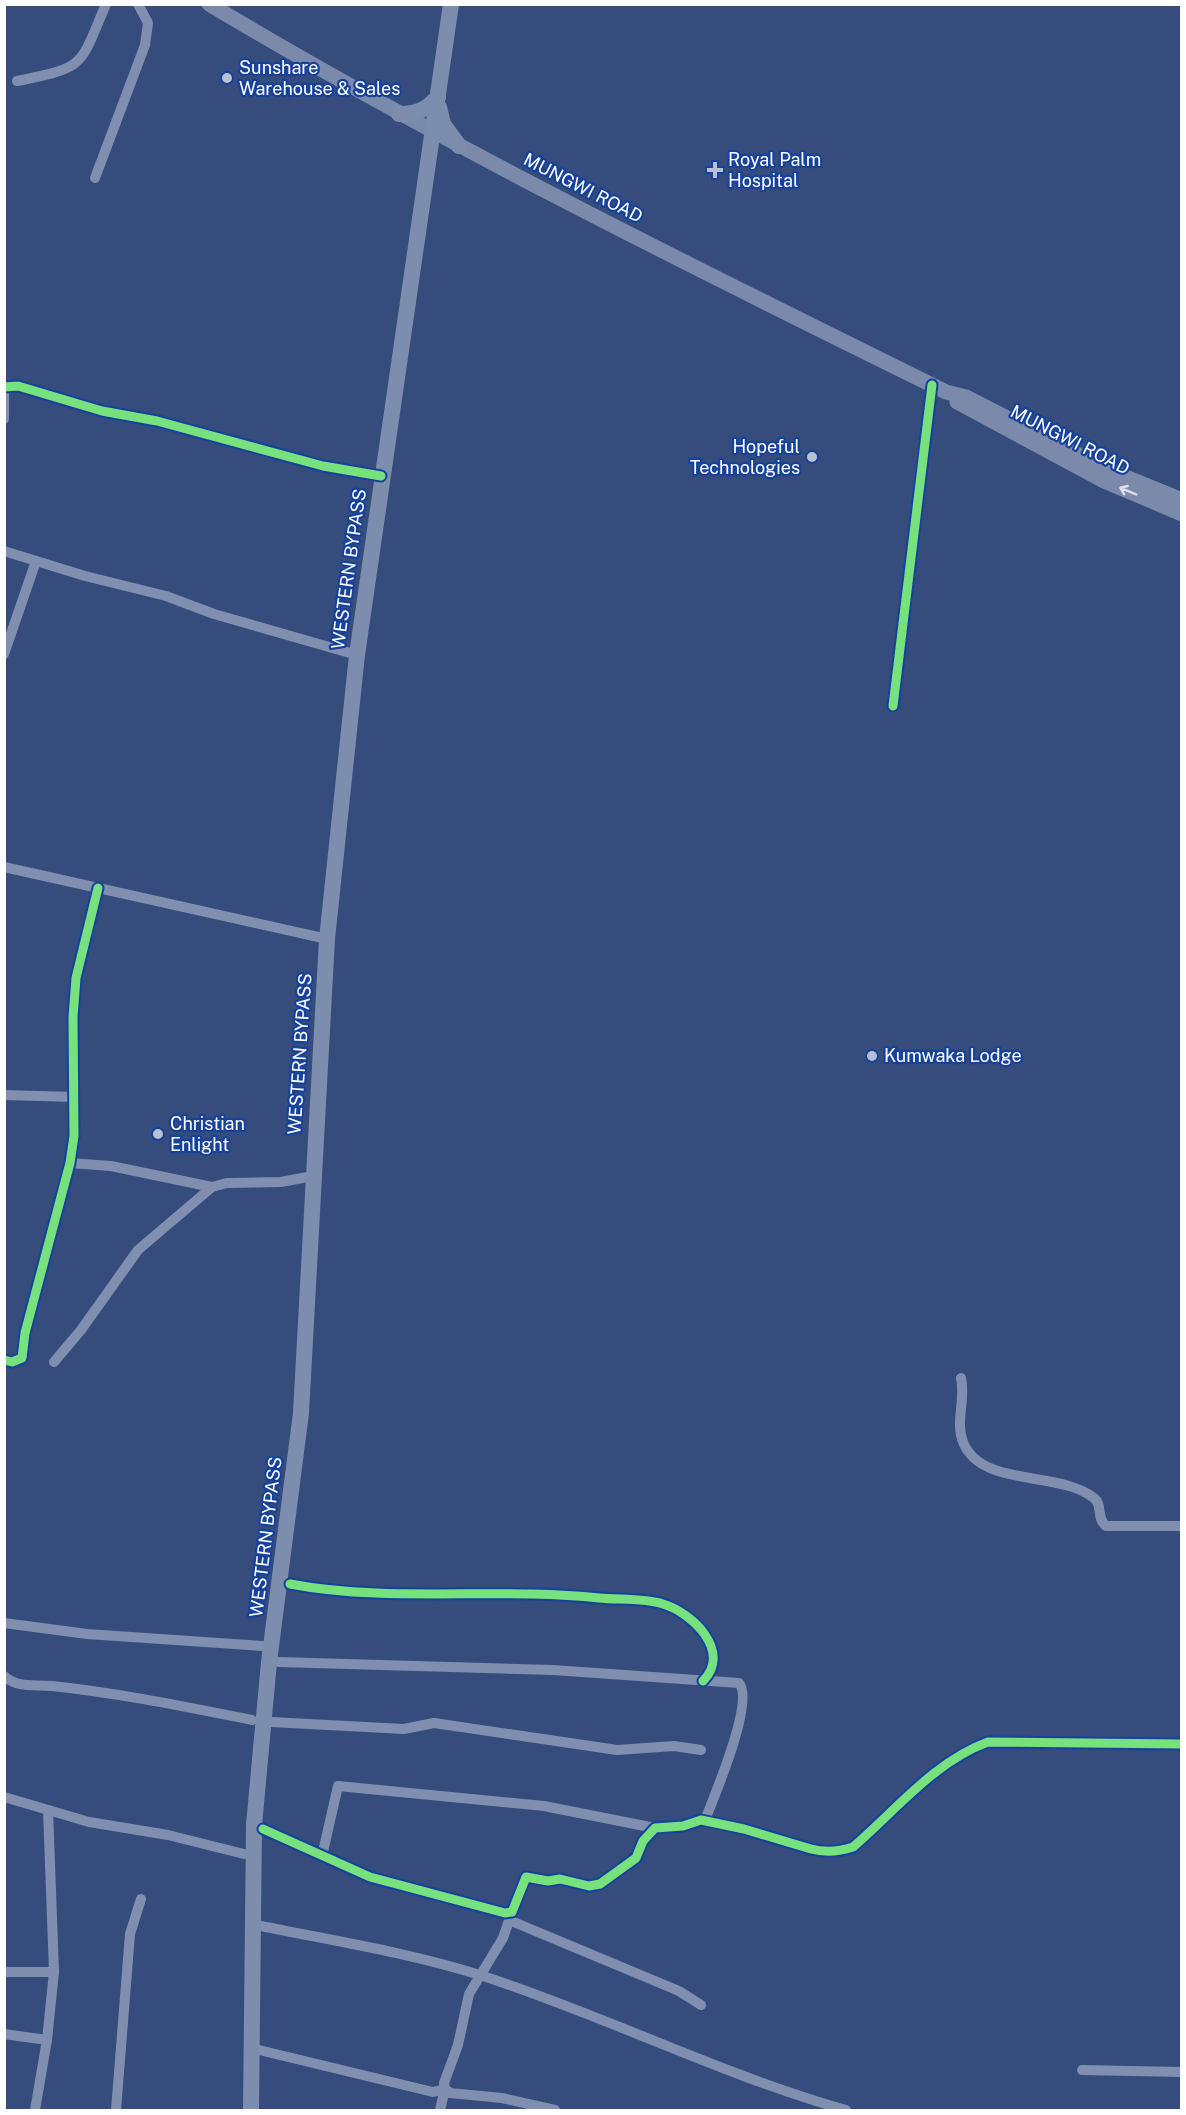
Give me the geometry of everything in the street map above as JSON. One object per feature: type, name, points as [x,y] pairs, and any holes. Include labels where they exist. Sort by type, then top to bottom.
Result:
[{"type":"main road","name":"MUNGWI ROAD","points":[[209,4],[432,133],[946,392],[966,397],[1106,468],[1182,500]]},
{"type":"main road","name":"WESTERN BYPASS","points":[[251,2110],[254,1825],[269,1662],[301,1413],[309,1304],[313,1176],[327,939],[357,655],[381,476],[451,4]]},
{"type":"main road","points":[[399,114],[421,111],[438,98],[443,124],[459,146],[447,148],[428,162]]},
{"type":"main road","name":"MUNGWI ROAD","points":[[946,392],[962,407],[1102,480],[1182,514]]},
{"type":"street","points":[[17,81],[69,69],[79,63],[106,4]]},
{"type":"street","points":[[95,178],[145,45],[148,23],[138,4]]},
{"type":"street","points":[[893,706],[932,385]]},
{"type":"street","points":[[4,387],[18,386],[102,411],[147,418],[323,466],[381,476]]},
{"type":"street","points":[[4,394],[4,419]]},
{"type":"street","points":[[4,551],[166,596],[214,614],[357,655]]},
{"type":"street","points":[[4,654],[36,561]]},
{"type":"street","points":[[4,867],[327,939]]},
{"type":"street","points":[[4,1360],[12,1362],[22,1358],[40,1274],[70,1163],[74,1136],[73,1017],[76,978],[98,888]]},
{"type":"street","points":[[4,1095],[75,1097]]},
{"type":"street","points":[[70,1163],[111,1166],[212,1187]]},
{"type":"street","points":[[54,1362],[81,1330],[138,1250],[212,1187],[226,1183],[280,1182],[313,1176]]},
{"type":"street","points":[[961,1378],[964,1389],[960,1426],[962,1441],[970,1455],[980,1464],[1012,1474],[1068,1485],[1094,1497],[1098,1502],[1100,1520],[1106,1526],[1182,1526]]},
{"type":"street","points":[[290,1584],[351,1591],[554,1593],[663,1604],[699,1625],[712,1649],[715,1664],[703,1681]]},
{"type":"street","points":[[4,1623],[87,1634],[262,1646]]},
{"type":"street","points":[[279,1662],[553,1670],[739,1683],[744,1690],[743,1704],[730,1754],[705,1820]]},
{"type":"street","points":[[4,1676],[16,1684],[51,1686],[159,1702],[252,1720]]},
{"type":"street","points":[[271,1722],[404,1728],[434,1723],[617,1750],[674,1746],[701,1750]]},
{"type":"street","points":[[322,1856],[338,1786],[544,1806],[655,1828],[705,1820],[825,1852],[842,1851],[853,1847],[930,1777],[975,1747],[988,1742],[1182,1744]]},
{"type":"street","points":[[4,1797],[89,1822],[168,1835],[244,1854]]},
{"type":"street","points":[[35,2110],[47,2040],[54,1972],[48,1810]]},
{"type":"street","points":[[263,1828],[370,1877],[459,1903],[505,1913],[679,1991],[701,2005]]},
{"type":"street","points":[[440,2110],[444,2084],[458,2045],[469,1994],[503,1938],[526,1877],[548,1881],[560,1879],[589,1886],[600,1884],[636,1858],[643,1841],[655,1828]]},
{"type":"street","points":[[116,2110],[130,1934],[141,1899]]},
{"type":"street","points":[[261,1926],[358,1946],[482,1976],[658,2040],[806,2099],[846,2110]]},
{"type":"street","points":[[4,1972],[54,1972]]},
{"type":"street","points":[[4,2034],[47,2040]]},
{"type":"street","points":[[259,2050],[433,2092],[445,2089],[450,2092],[502,2098],[555,2110]]},
{"type":"street","points":[[1082,2070],[1182,2072]]},
{"type":"cycle path","points":[[893,706],[932,385]]},
{"type":"cycle path","points":[[4,387],[18,386],[102,411],[157,421],[323,466],[381,476]]},
{"type":"cycle path","points":[[4,1360],[12,1362],[22,1358],[25,1333],[70,1163],[74,1136],[73,1017],[76,978],[98,888]]},
{"type":"cycle path","points":[[290,1584],[366,1593],[561,1595],[656,1602],[686,1616],[705,1635],[711,1646],[713,1658],[711,1670],[703,1681]]},
{"type":"cycle path","points":[[263,1829],[370,1877],[505,1913],[512,1912],[526,1877],[548,1881],[560,1879],[589,1886],[600,1884],[636,1858],[643,1841],[655,1828],[683,1826],[701,1820],[744,1829],[816,1850],[832,1851],[853,1847],[933,1774],[950,1761],[988,1742],[1182,1744]]},
{"type":"place","name":"Sunshare Warehouse & Sales","points":[[227,78]]},
{"type":"place","name":"Royal Palm Hospital","points":[[715,170]]},
{"type":"place","name":"Hopeful Technologies","points":[[812,457]]},
{"type":"place","name":"Kumwaka Lodge","points":[[872,1056]]},
{"type":"place","name":"Christian Enlight","points":[[158,1134]]}]
